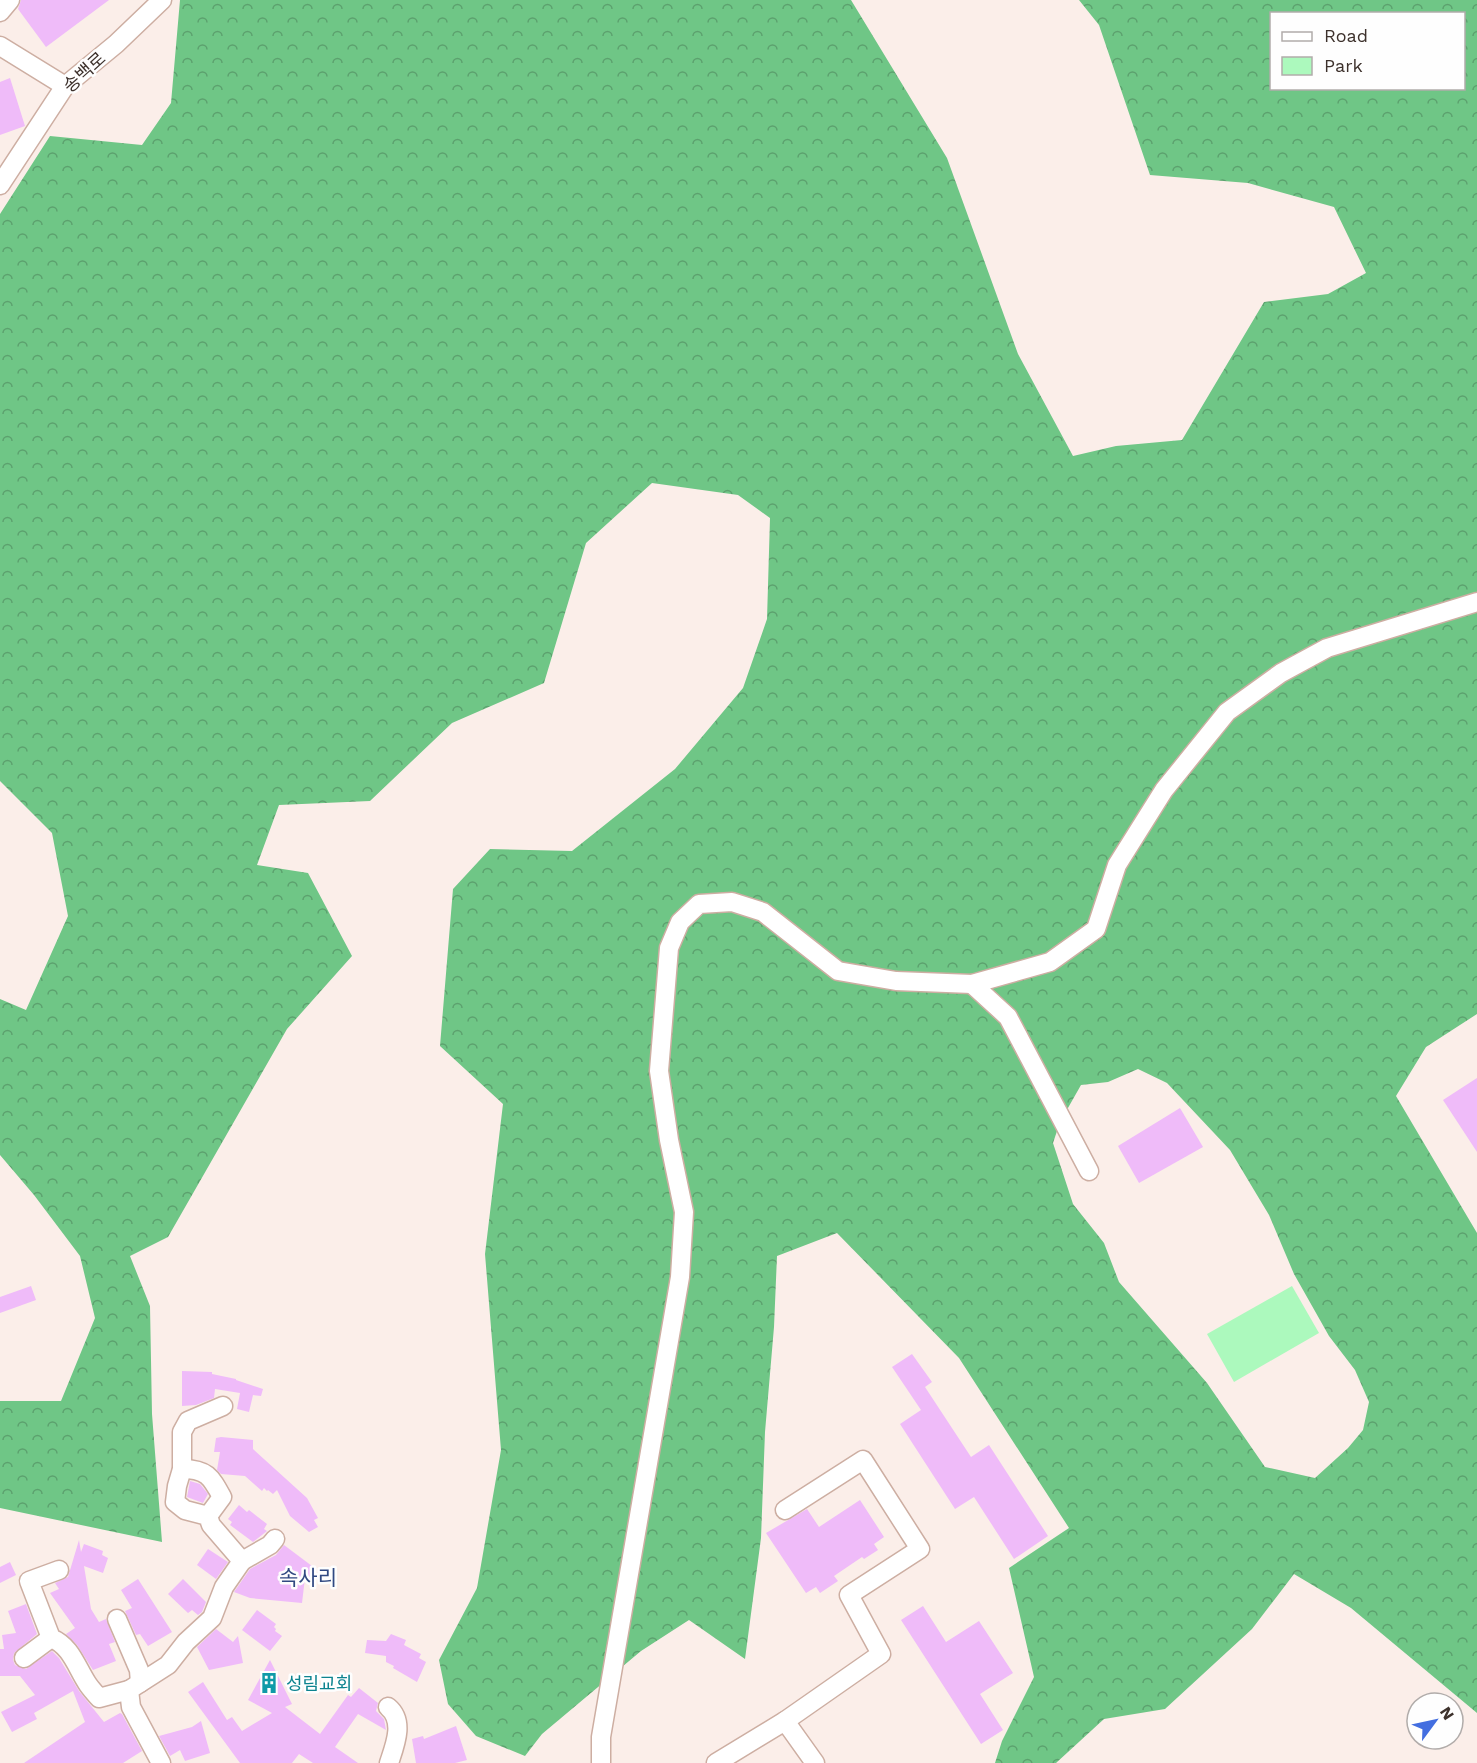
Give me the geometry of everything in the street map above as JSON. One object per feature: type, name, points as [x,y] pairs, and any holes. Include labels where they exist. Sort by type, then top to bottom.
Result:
[{"type":"street","points":[[0,12],[10,0]]},
{"type":"street","name":"송백로","points":[[0,185],[65,86],[116,44],[162,0]]},
{"type":"street","points":[[0,46],[65,86]]},
{"type":"street","points":[[601,1763],[601,1737],[680,1277],[684,1212],[669,1140],[659,1071],[669,948],[680,922],[699,904],[732,902],[763,912],[838,971],[896,981],[972,984],[1050,962],[1096,929],[1117,865],[1164,790],[1227,712],[1281,673],[1327,648],[1477,602]]},
{"type":"street","points":[[972,984],[1008,1017],[1089,1171]]},
{"type":"street","points":[[208,1516],[184,1510],[175,1502],[177,1486],[183,1469],[182,1432],[188,1421],[223,1406]]},
{"type":"street","points":[[716,1763],[785,1720],[881,1654],[849,1595],[920,1549],[863,1460],[785,1510]]},
{"type":"street","points":[[183,1469],[195,1469],[210,1476],[222,1497],[208,1516]]},
{"type":"street","points":[[208,1516],[211,1525],[242,1561]]},
{"type":"street","points":[[59,1570],[29,1581],[51,1638],[61,1642],[99,1698],[134,1687],[168,1665],[186,1642],[212,1618],[224,1587],[242,1561],[255,1555],[275,1539]]},
{"type":"street","points":[[117,1619],[139,1670],[131,1707],[161,1763]]},
{"type":"street","points":[[24,1658],[51,1638]]},
{"type":"street","points":[[388,1707],[393,1712],[398,1735],[388,1763]]},
{"type":"street","points":[[785,1720],[815,1763]]},
{"type":"green space","points":[[180,0],[851,0],[947,158],[1018,354],[1073,456],[1116,446],[1182,440],[1264,302],[1328,294],[1366,273],[1334,207],[1248,183],[1150,175],[1099,25],[1079,0],[1477,0],[1477,1014],[1426,1047],[1396,1096],[1477,1233],[1477,1713],[1465,1703],[1465,1691],[1451,1691],[1351,1608],[1294,1574],[1252,1629],[1165,1709],[1104,1719],[1056,1763],[995,1763],[1002,1741],[1034,1677],[1009,1568],[1069,1528],[959,1358],[837,1233],[777,1256],[774,1327],[765,1432],[761,1538],[745,1659],[689,1620],[641,1651],[542,1734],[525,1756],[476,1736],[448,1704],[439,1660],[477,1588],[501,1450],[485,1254],[503,1104],[440,1046],[453,889],[490,849],[572,851],[675,769],[743,688],[767,619],[770,518],[738,495],[652,483],[586,543],[544,683],[452,723],[370,801],[279,805],[257,865],[308,873],[352,956],[287,1029],[168,1237],[130,1256],[150,1306],[152,1414],[162,1542],[0,1508],[0,1401],[61,1401],[95,1318],[80,1256],[34,1195],[0,1155],[0,999],[26,1010],[68,916],[52,833],[0,781],[0,214],[50,136],[142,145],[171,103]],"holes":[[[1138,1069],[1167,1083],[1230,1150],[1269,1215],[1294,1274],[1329,1336],[1355,1370],[1369,1402],[1363,1430],[1348,1448],[1315,1478],[1265,1467],[1207,1383],[1119,1282],[1104,1243],[1073,1204],[1053,1143],[1060,1122],[1081,1085],[1108,1082]]]},
{"type":"green space","points":[[1292,1286],[1319,1333],[1234,1382],[1207,1334]]},
{"type":"building","points":[[21,0],[109,0],[46,47],[18,9]]},
{"type":"building","points":[[10,78],[25,126],[0,135],[0,82]]},
{"type":"building","points":[[1477,1078],[1477,1152],[1443,1100]]},
{"type":"building","points":[[1180,1108],[1203,1147],[1139,1183],[1118,1146]]},
{"type":"building","points":[[31,1286],[36,1300],[0,1313],[0,1297]]},
{"type":"building","points":[[912,1354],[932,1382],[925,1387],[971,1457],[989,1445],[1048,1536],[1014,1559],[974,1497],[955,1509],[900,1424],[921,1410],[892,1367]]},
{"type":"building","points":[[182,1371],[212,1372],[212,1374],[236,1379],[263,1389],[261,1396],[253,1395],[249,1412],[237,1409],[240,1393],[215,1389],[214,1398],[196,1405],[182,1406]]},
{"type":"building","points":[[216,1438],[253,1440],[253,1449],[307,1498],[318,1518],[314,1520],[318,1527],[309,1532],[290,1516],[277,1490],[273,1494],[264,1488],[262,1491],[245,1476],[221,1474],[217,1470],[220,1452],[214,1452]]},
{"type":"building","points":[[190,1481],[200,1484],[208,1494],[203,1503],[187,1497]]},
{"type":"building","points":[[860,1500],[884,1537],[874,1544],[878,1550],[864,1559],[862,1557],[834,1576],[838,1581],[820,1593],[816,1587],[806,1593],[766,1533],[807,1509],[819,1527]]},
{"type":"building","points":[[239,1505],[267,1524],[264,1529],[267,1531],[253,1542],[230,1525],[232,1522],[228,1519]]},
{"type":"building","points":[[79,1540],[81,1552],[84,1544],[103,1551],[102,1555],[108,1558],[103,1573],[84,1566],[91,1609],[99,1622],[106,1619],[115,1642],[109,1644],[116,1661],[93,1670],[77,1645],[66,1634],[75,1628],[50,1593],[59,1589],[55,1583],[68,1577]]},
{"type":"building","points":[[284,1545],[316,1569],[314,1580],[305,1578],[302,1603],[250,1598],[234,1592],[250,1569],[276,1555]]},
{"type":"building","points":[[208,1549],[228,1562],[216,1579],[197,1565]]},
{"type":"building","points":[[10,1562],[16,1575],[0,1583],[0,1567]]},
{"type":"building","points":[[138,1579],[172,1632],[148,1646],[140,1634],[136,1635],[125,1611],[132,1608],[121,1590]]},
{"type":"building","points":[[183,1579],[206,1602],[202,1612],[198,1615],[192,1610],[188,1613],[168,1594]]},
{"type":"building","points":[[26,1604],[37,1634],[14,1653],[15,1665],[26,1669],[52,1651],[59,1658],[79,1691],[104,1722],[122,1714],[142,1751],[123,1763],[24,1763],[85,1722],[73,1691],[34,1713],[37,1719],[12,1732],[1,1712],[35,1695],[20,1676],[0,1676],[0,1649],[4,1649],[2,1635],[16,1633],[8,1611]]},
{"type":"building","points":[[923,1606],[946,1642],[979,1621],[1013,1673],[980,1694],[1003,1730],[981,1744],[901,1620]]},
{"type":"building","points":[[257,1610],[276,1624],[275,1631],[282,1636],[270,1651],[242,1630]]},
{"type":"building","points":[[216,1629],[233,1642],[238,1636],[243,1663],[209,1670],[197,1647]]},
{"type":"building","points":[[391,1634],[406,1640],[404,1645],[421,1654],[419,1658],[426,1662],[417,1682],[393,1668],[394,1666],[386,1662],[386,1656],[365,1653],[367,1640],[386,1641]]},
{"type":"building","points":[[270,1660],[292,1704],[285,1707],[320,1734],[348,1695],[351,1697],[359,1688],[378,1703],[376,1711],[384,1719],[386,1730],[358,1714],[335,1747],[358,1763],[313,1763],[299,1754],[292,1763],[240,1763],[188,1692],[203,1682],[227,1720],[232,1717],[242,1731],[272,1713],[248,1700]]},
{"type":"building","points":[[201,1721],[210,1753],[185,1761],[180,1750],[170,1756],[159,1736],[192,1727]]},
{"type":"building","points":[[456,1726],[467,1760],[455,1763],[416,1763],[412,1739],[423,1736],[424,1739]]},
{"type":"place","name":"성림교회","points":[[269,1683]]},
{"type":"district","name":"속사리","points":[[308,1577]]}]
